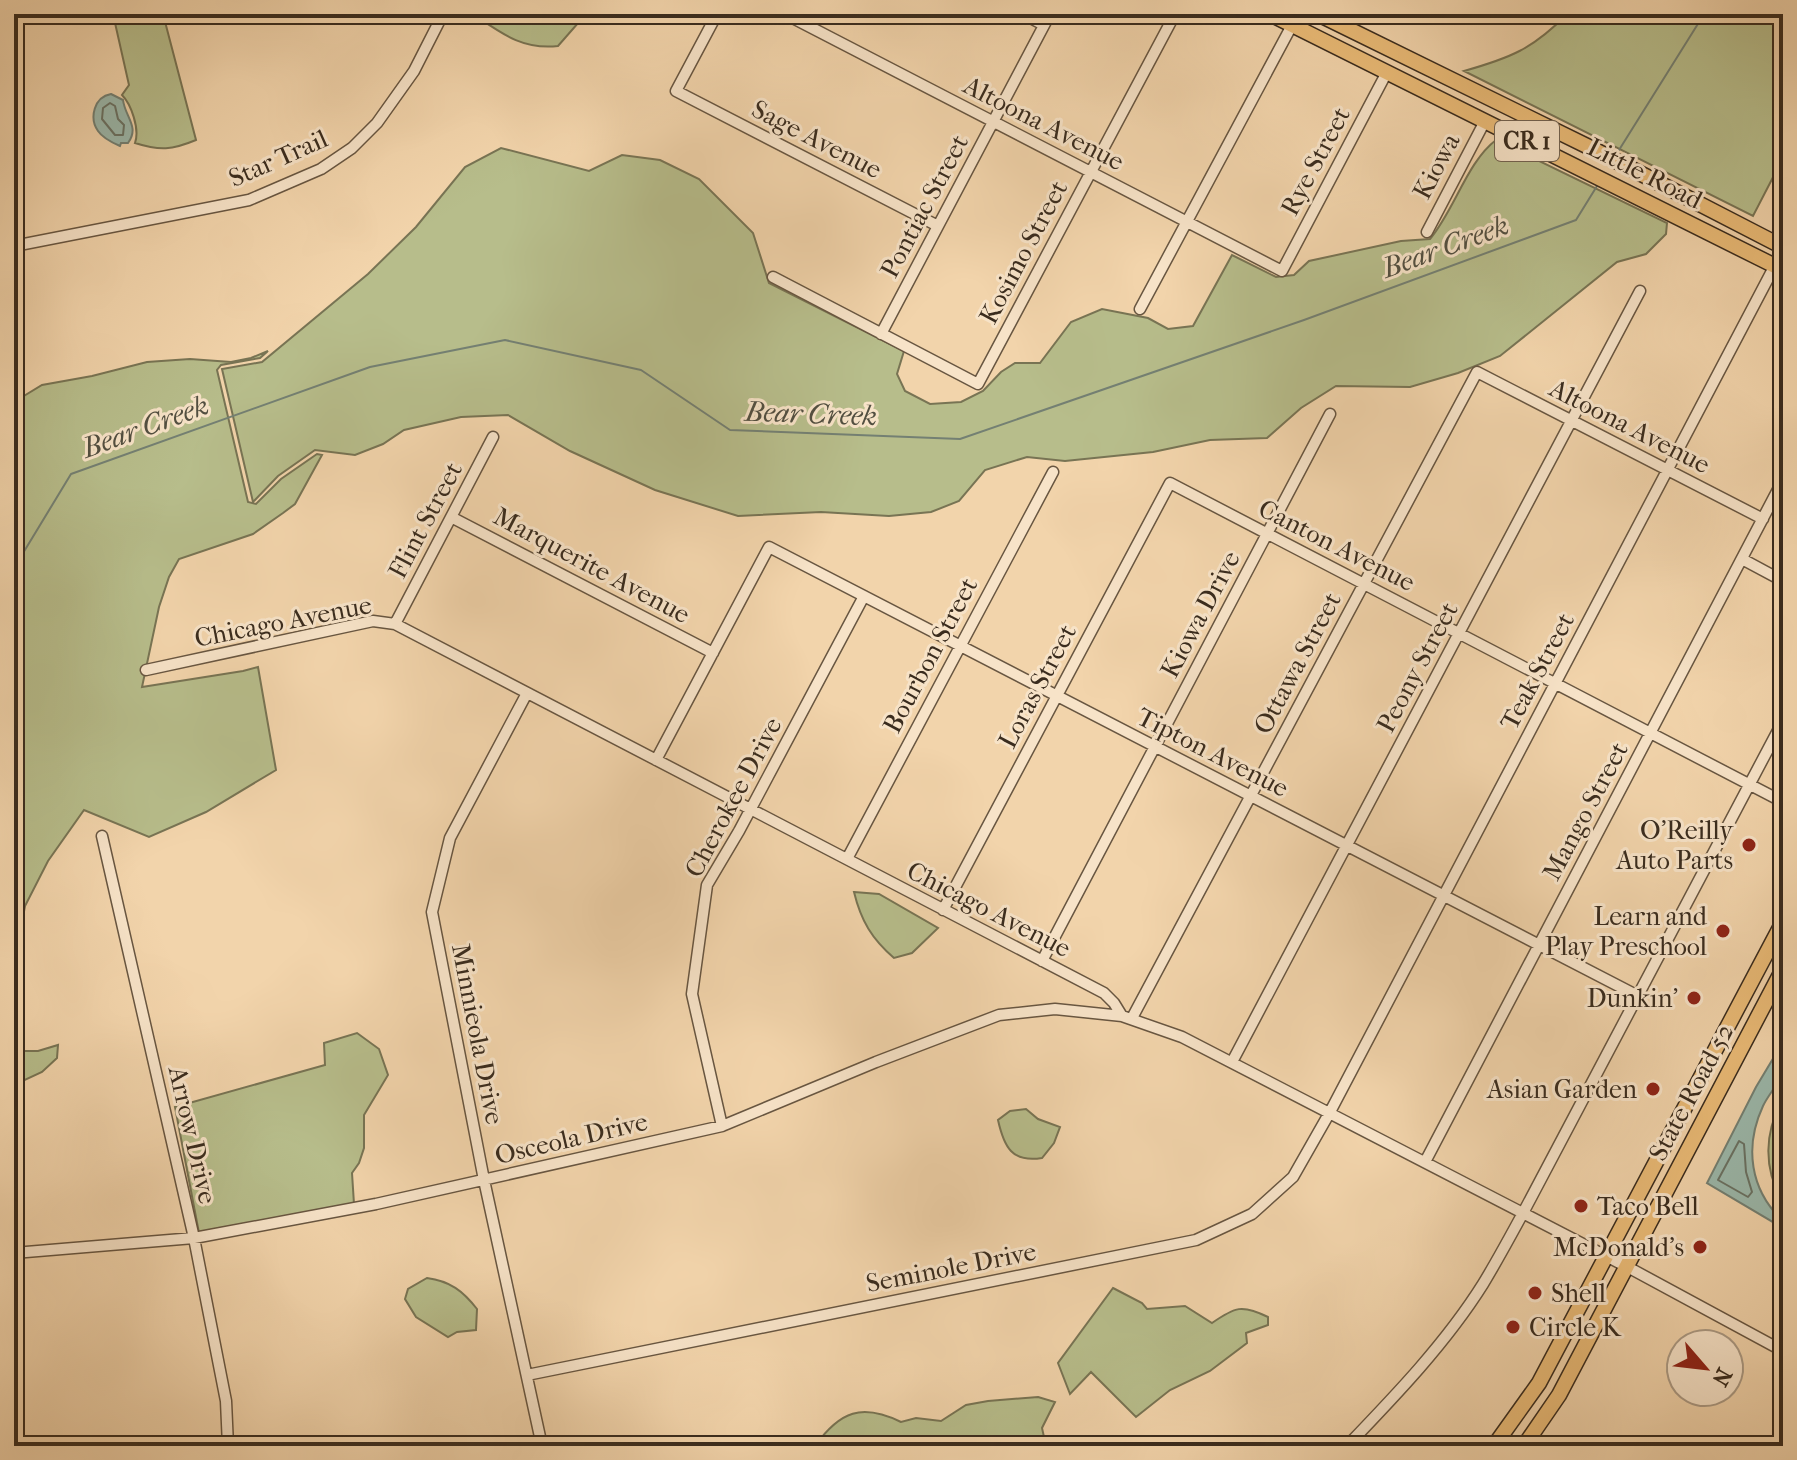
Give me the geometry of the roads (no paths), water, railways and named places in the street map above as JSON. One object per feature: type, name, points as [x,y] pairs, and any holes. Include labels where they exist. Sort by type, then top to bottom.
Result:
[{"type":"main road","name":"Little Road","points":[[1270,14],[1294,19],[1387,72],[1779,268]]},
{"type":"main road","name":"Little Road","points":[[1318,14],[1593,149],[1783,249]]},
{"type":"main road","name":"State Road 52","points":[[1494,1446],[1539,1383],[1783,922]]},
{"type":"main road","name":"State Road 52","points":[[1524,1446],[1559,1395],[1783,969]]},
{"type":"street","name":"Star Trail","points":[[14,246],[249,200],[321,169],[352,148],[377,123],[414,71],[443,14]]},
{"type":"street","name":"Sage Avenue","points":[[717,14],[676,91],[938,226]]},
{"type":"street","name":"Altoona Avenue","points":[[785,14],[1282,271]]},
{"type":"street","points":[[1023,14],[1044,25]]},
{"type":"street","name":"Pontiac Street","points":[[881,334],[1050,14]]},
{"type":"street","name":"Kosimo Street","points":[[881,334],[978,384],[1175,14]]},
{"type":"street","points":[[1449,14],[1498,14]]},
{"type":"street","points":[[1140,309],[1294,19]]},
{"type":"street","name":"Rye Street","points":[[1282,271],[1387,72]]},
{"type":"street","name":"Kiowa","points":[[1427,232],[1485,121]]},
{"type":"street","name":"Teak Street","points":[[1330,1112],[1668,470],[1779,268],[1783,249]]},
{"type":"street","points":[[773,277],[881,334]]},
{"type":"street","name":"Peony Street","points":[[1232,1062],[1640,291]]},
{"type":"street","name":"Altoona Avenue","points":[[1477,372],[1763,519]]},
{"type":"street","name":"Ottawa Street","points":[[1127,1017],[1251,796],[1477,372]]},
{"type":"street","name":"Kiowa Drive","points":[[1042,961],[1330,414]]},
{"type":"street","name":"Flint Street","points":[[395,624],[493,437]]},
{"type":"street","name":"Bourbon Street","points":[[847,859],[1053,472]]},
{"type":"street","name":"Mango Street","points":[[1425,1162],[1783,480]]},
{"type":"street","name":"Canton Avenue","points":[[1170,483],[1783,802]]},
{"type":"street","name":"Loras Street","points":[[943,910],[1170,483]]},
{"type":"street","name":"Marquerite Avenue","points":[[451,517],[713,653]]},
{"type":"street","name":"Tipton Avenue","points":[[713,653],[769,547],[1638,996]]},
{"type":"street","points":[[1742,559],[1783,581]]},
{"type":"street","name":"Cherokee Drive","points":[[722,1126],[692,994],[707,885],[751,810],[864,596]]},
{"type":"street","name":"Chicago Avenue","points":[[146,670],[373,621],[395,624],[1104,993],[1127,1017],[1182,1037],[1232,1062],[1783,1351]]},
{"type":"street","points":[[656,760],[713,653]]},
{"type":"street","name":"Minnieola Drive","points":[[527,693],[450,838],[432,912],[484,1180],[542,1446]]},
{"type":"street","points":[[1347,1446],[1395,1396],[1482,1285],[1783,721]]},
{"type":"street","name":"Arrow Drive","points":[[102,836],[194,1238],[226,1401],[228,1446]]},
{"type":"street","name":"Osceola Drive","points":[[14,1253],[194,1238],[484,1180],[722,1126],[999,1015],[1055,1009],[1127,1017]]},
{"type":"street","name":"Seminole Drive","points":[[527,1375],[1196,1240],[1252,1214],[1293,1177],[1330,1112]]},
{"type":"water","points":[[111,94],[123,100],[133,132],[128,143],[121,143],[120,146],[108,140],[95,126],[97,104]]},
{"type":"water","points":[[1783,1042],[1782,1073],[1757,1121],[1752,1152],[1757,1182],[1763,1196],[1783,1221],[1783,1228],[1707,1183],[1756,1087]]},
{"type":"waterway","points":[[1619,150],[1707,14]]},
{"type":"waterway","name":"Bear Creek","points":[[14,568],[71,474],[370,367],[505,340],[641,370],[730,430],[960,439],[1304,320],[1576,220],[1597,186]]},
{"type":"place","name":"O'Reilly Auto Parts","points":[[1749,845]]},
{"type":"place","name":"Learn and Play Preschool","points":[[1723,931]]},
{"type":"place","name":"Dunkin'","points":[[1694,998]]},
{"type":"place","name":"Asian Garden","points":[[1653,1089]]},
{"type":"place","name":"Taco Bell","points":[[1581,1206]]},
{"type":"place","name":"McDonald's","points":[[1700,1247]]},
{"type":"place","name":"Shell","points":[[1535,1293]]},
{"type":"place","name":"Circle K","points":[[1513,1327]]}]
